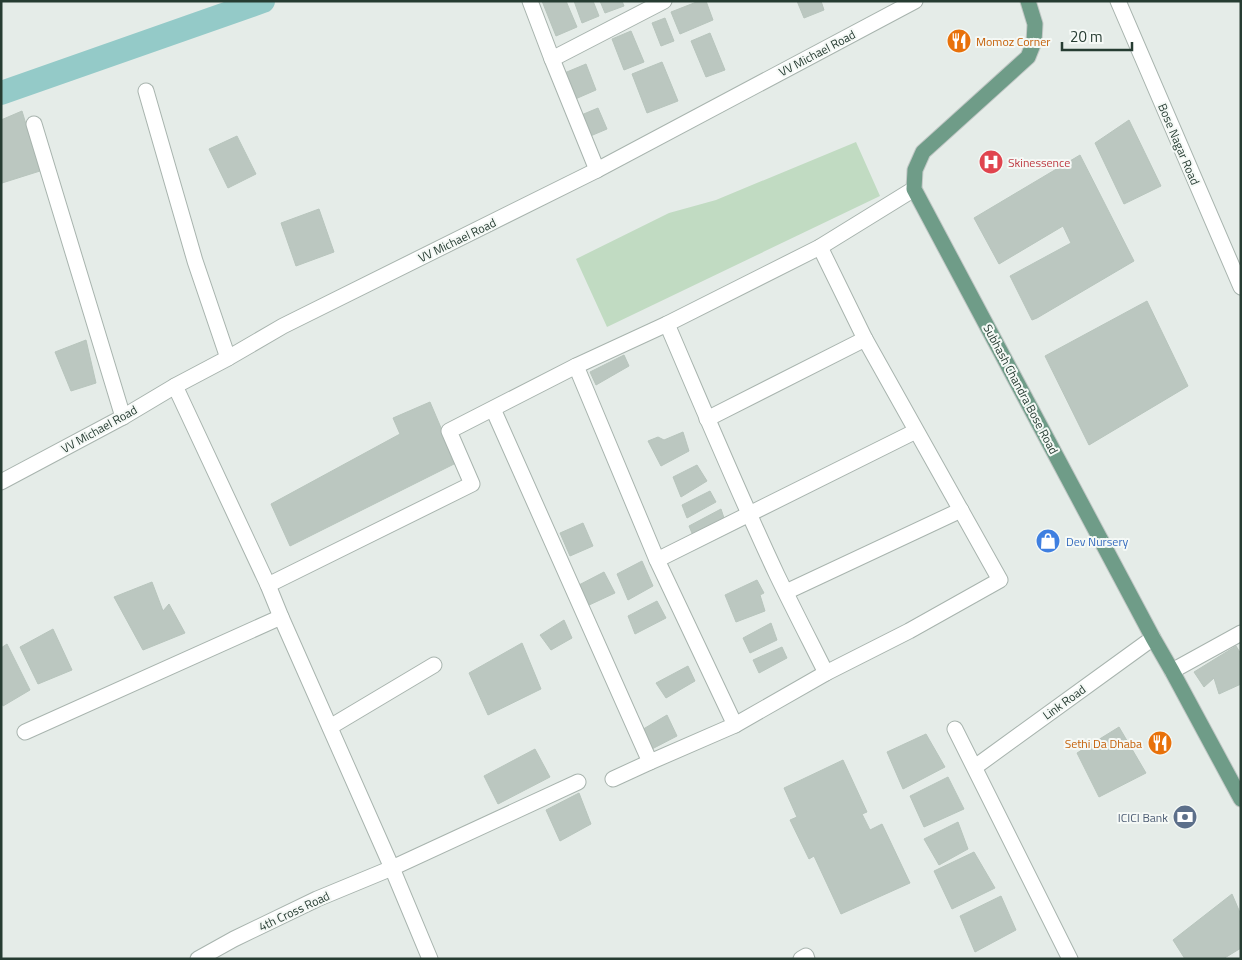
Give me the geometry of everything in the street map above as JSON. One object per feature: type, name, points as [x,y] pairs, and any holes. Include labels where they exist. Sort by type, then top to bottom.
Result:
[{"type":"main road","points":[[914,190],[915,170],[923,152],[1028,57],[1034,42],[1035,24],[1028,1]]},
{"type":"main road","name":"Subhash Chandra Bose Road","points":[[914,190],[1241,799]]},
{"type":"street","points":[[530,1],[597,170]]},
{"type":"street","points":[[552,59],[664,1]]},
{"type":"street","name":"VV Michael Road","points":[[1,482],[124,417],[175,386],[283,326],[597,170],[915,1]]},
{"type":"street","name":"Bose Nagar Road","points":[[1118,1],[1241,287]]},
{"type":"street","points":[[146,91],[195,261],[228,358]]},
{"type":"street","points":[[34,124],[124,417]]},
{"type":"street","points":[[268,585],[472,484],[449,431],[576,366],[667,324],[820,247],[914,190]]},
{"type":"street","points":[[613,779],[735,725],[1000,580],[865,339],[820,247]]},
{"type":"street","points":[[667,324],[750,515],[826,674]]},
{"type":"street","points":[[707,419],[865,339]]},
{"type":"street","points":[[576,366],[657,560],[735,725]]},
{"type":"street","points":[[175,386],[268,585],[430,959]]},
{"type":"street","points":[[493,409],[650,762]]},
{"type":"street","points":[[657,560],[916,431]]},
{"type":"street","points":[[786,592],[961,510]]},
{"type":"street","points":[[25,732],[281,617]]},
{"type":"street","points":[[1172,671],[1241,633]]},
{"type":"street","name":"Link Road","points":[[975,767],[1153,638]]},
{"type":"street","points":[[330,727],[434,665]]},
{"type":"street","points":[[955,729],[1070,959]]},
{"type":"street","name":"4th Cross Road","points":[[198,959],[234,938],[317,899],[392,868],[578,782]]},
{"type":"street","points":[[801,959],[806,956],[807,959]]},
{"type":"green space","points":[[856,142],[880,196],[607,327],[576,259],[669,213],[716,200]]},
{"type":"building","points":[[542,1],[566,1],[577,27],[556,36]]},
{"type":"building","points":[[574,1],[593,1],[599,16],[582,23]]},
{"type":"building","points":[[600,1],[622,1],[624,6],[605,13]]},
{"type":"building","points":[[699,1],[706,1],[713,20],[680,34],[671,12]]},
{"type":"building","points":[[797,1],[821,1],[824,10],[804,18]]},
{"type":"building","points":[[665,18],[674,41],[661,46],[652,23]]},
{"type":"building","points":[[631,31],[644,62],[624,70],[612,39]]},
{"type":"building","points":[[710,33],[725,70],[706,77],[691,41]]},
{"type":"building","points":[[662,62],[678,101],[647,113],[632,74]]},
{"type":"building","points":[[586,64],[596,90],[573,100],[562,74]]},
{"type":"building","points":[[598,108],[607,129],[588,137],[579,116]]},
{"type":"building","points":[[22,111],[40,171],[2,183],[1,120]]},
{"type":"building","points":[[1129,120],[1161,186],[1124,204],[1095,143]]},
{"type":"building","points":[[237,136],[256,174],[228,188],[209,149]]},
{"type":"building","points":[[1080,155],[1134,261],[1032,320],[1010,276],[1071,243],[1063,226],[999,264],[974,218]]},
{"type":"building","points":[[319,209],[334,252],[296,266],[281,223]]},
{"type":"building","points":[[1147,301],[1188,386],[1089,445],[1045,356]]},
{"type":"building","points":[[86,340],[96,383],[71,391],[55,352]]},
{"type":"building","points":[[624,355],[629,366],[596,385],[590,372]]},
{"type":"building","points":[[430,402],[456,463],[290,546],[271,504],[400,434],[393,418]]},
{"type":"building","points":[[683,432],[689,451],[661,466],[648,441],[658,437],[664,440]]},
{"type":"building","points":[[697,465],[707,481],[681,497],[673,477]]},
{"type":"building","points":[[710,491],[716,502],[687,518],[682,505]]},
{"type":"building","points":[[721,509],[725,521],[694,538],[689,526]]},
{"type":"building","points":[[583,523],[593,546],[570,556],[560,533]]},
{"type":"building","points":[[642,561],[653,586],[628,600],[617,574]]},
{"type":"building","points":[[604,572],[615,593],[587,606],[577,586]]},
{"type":"building","points":[[757,580],[764,593],[760,595],[765,611],[736,622],[725,595]]},
{"type":"building","points":[[152,582],[163,611],[169,604],[185,633],[143,650],[114,597]]},
{"type":"building","points":[[657,601],[666,618],[635,634],[628,616]]},
{"type":"building","points":[[564,620],[572,638],[551,650],[540,635]]},
{"type":"building","points":[[771,623],[777,640],[750,653],[743,638]]},
{"type":"building","points":[[53,629],[72,670],[38,684],[20,647]]},
{"type":"building","points":[[522,643],[541,689],[488,715],[469,673]]},
{"type":"building","points":[[7,644],[30,690],[3,706],[1,699],[1,648]]},
{"type":"building","points":[[1236,646],[1241,654],[1241,684],[1219,694],[1214,678],[1204,687],[1194,672]]},
{"type":"building","points":[[782,647],[787,658],[759,673],[753,660]]},
{"type":"building","points":[[688,666],[695,681],[666,698],[656,683]]},
{"type":"building","points":[[667,715],[677,736],[650,750],[640,731]]},
{"type":"building","points":[[1119,727],[1146,773],[1099,797],[1077,753]]},
{"type":"building","points":[[926,734],[945,767],[903,789],[887,752]]},
{"type":"building","points":[[535,749],[550,777],[498,804],[484,776]]},
{"type":"building","points":[[843,760],[867,812],[862,814],[870,830],[882,824],[910,883],[841,914],[814,856],[809,859],[790,820],[797,817],[784,788]]},
{"type":"building","points":[[948,777],[964,809],[924,827],[910,796]]},
{"type":"building","points":[[579,793],[591,824],[560,841],[546,810]]},
{"type":"building","points":[[958,822],[968,849],[939,865],[924,839]]},
{"type":"building","points":[[974,852],[995,888],[952,909],[934,871]]},
{"type":"building","points":[[1232,894],[1241,915],[1241,948],[1223,959],[1185,959],[1173,940]]},
{"type":"building","points":[[1001,896],[1016,930],[975,952],[960,916]]},
{"type":"waterway","points":[[1,93],[263,1]]},
{"type":"place","name":"Momoz Corner","points":[[959,41]]},
{"type":"place","name":"Skinessence","points":[[991,162]]},
{"type":"place","name":"Dev Nursery","points":[[1048,541]]},
{"type":"place","name":"Sethi Da Dhaba","points":[[1160,743]]},
{"type":"place","name":"ICICI Bank","points":[[1185,817]]}]
